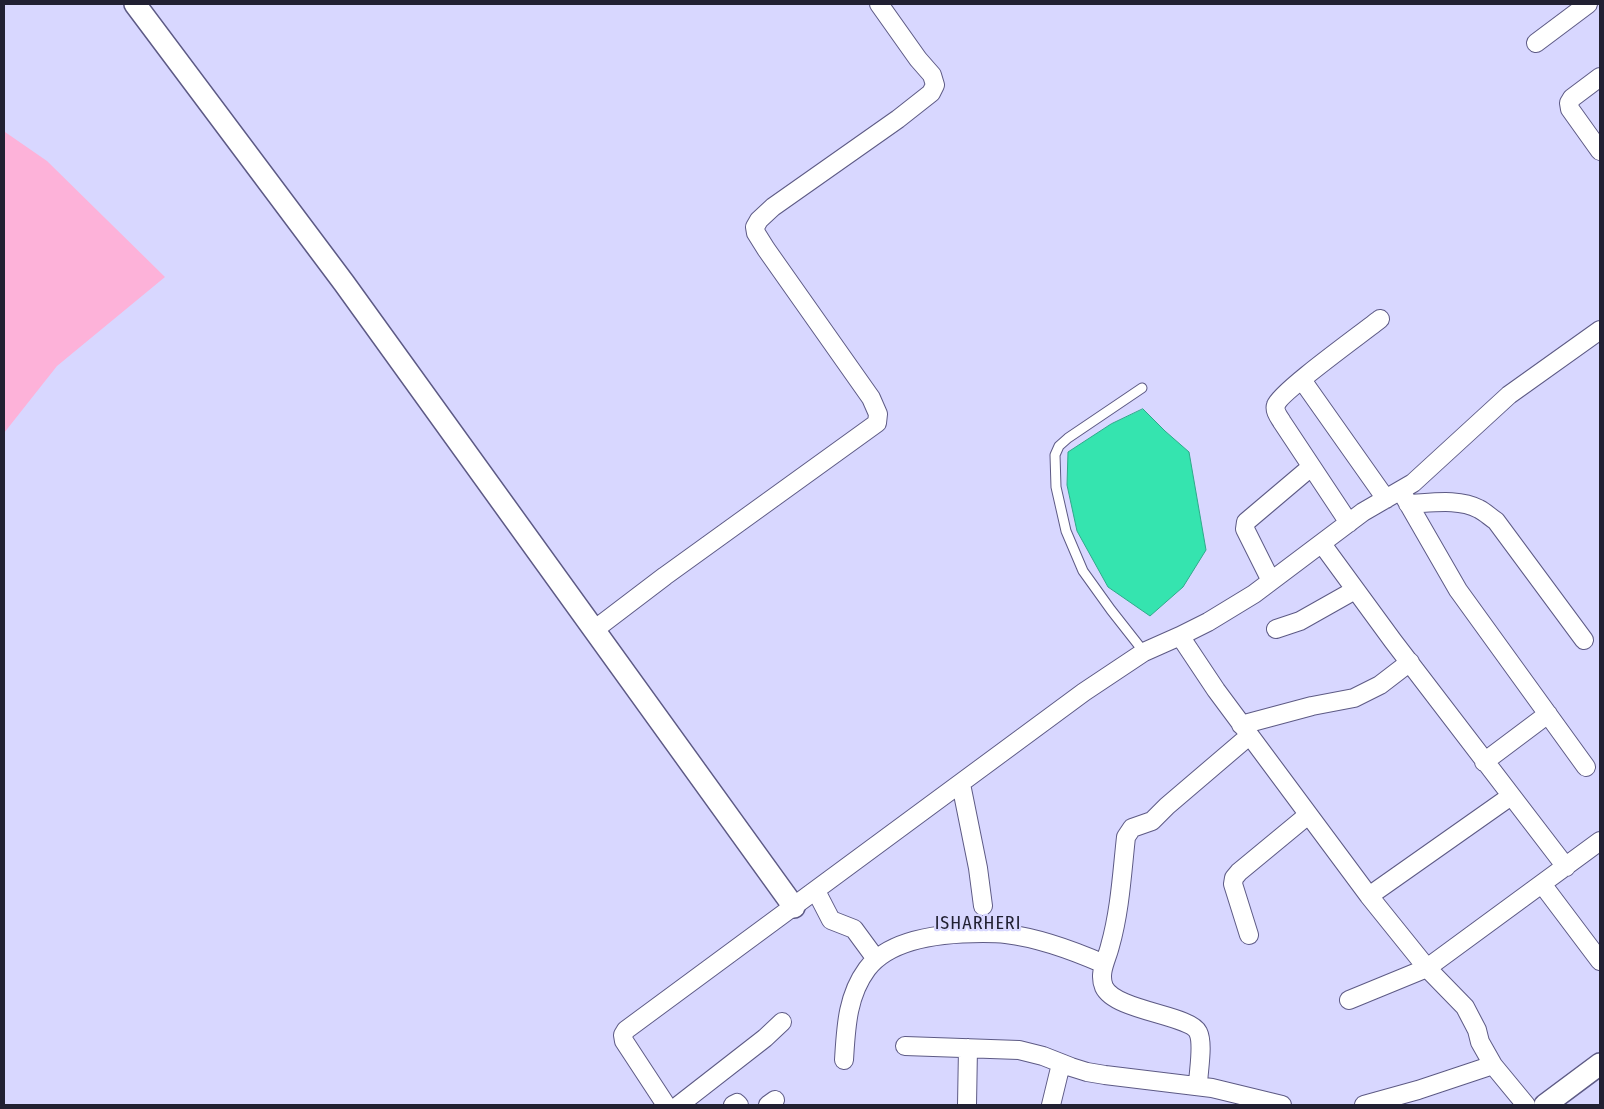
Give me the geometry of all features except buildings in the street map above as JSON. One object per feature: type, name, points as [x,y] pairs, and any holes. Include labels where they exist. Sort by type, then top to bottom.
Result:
[{"type":"street","points":[[135,4],[350,291],[794,907]]},
{"type":"street","points":[[594,630],[665,576],[877,423],[878,414],[871,398],[766,249],[756,233],[755,226],[772,207],[931,93],[935,84],[932,75],[880,4]]},
{"type":"street","points":[[1536,43],[1588,4]]},
{"type":"street","points":[[1600,77],[1572,98],[1569,103],[1570,109],[1600,152]]},
{"type":"street","points":[[1348,523],[1276,411],[1276,404],[1302,380],[1380,320]]},
{"type":"street","points":[[1399,498],[1509,395],[1600,330]]},
{"type":"street","points":[[1302,380],[1399,498],[1458,590],[1586,767]]},
{"type":"street","points":[[1271,581],[1244,529],[1246,522],[1311,467]]},
{"type":"street","points":[[666,1105],[624,1041],[623,1035],[626,1030],[1084,692],[1144,652],[1180,636],[1254,594],[1371,507],[1399,498],[1455,503],[1479,509],[1496,521],[1584,640]]},
{"type":"street","points":[[1322,544],[1484,762],[1566,867]]},
{"type":"street","points":[[1276,629],[1300,622],[1355,590]]},
{"type":"street","points":[[1180,636],[1245,731],[1369,896],[1427,968],[1465,1007],[1478,1030],[1480,1042],[1493,1065],[1526,1105]]},
{"type":"street","points":[[1198,1086],[1200,1046],[1198,1032],[1194,1027],[1148,1011],[1108,993],[1103,986],[1104,964],[1114,928],[1128,832],[1132,828],[1152,821],[1245,731],[1312,706],[1354,698],[1380,685],[1410,662]]},
{"type":"street","points":[[1484,762],[1548,714]]},
{"type":"street","points":[[961,784],[978,868],[983,906]]},
{"type":"street","points":[[1369,896],[1511,796]]},
{"type":"street","points":[[1249,935],[1233,884],[1234,878],[1257,856],[1308,815]]},
{"type":"street","points":[[1350,1000],[1427,968],[1600,842]]},
{"type":"street","points":[[1542,884],[1600,961]]},
{"type":"street","points":[[816,890],[830,920],[854,929],[876,959]]},
{"type":"street","points":[[844,1060],[848,1013],[856,988],[867,969],[876,959],[889,950],[906,943],[936,936],[968,933],[1005,934],[1071,949],[1104,964]]},
{"type":"street","points":[[679,1105],[765,1038],[782,1022]]},
{"type":"street","points":[[905,1046],[1029,1052],[1087,1072],[1225,1090],[1282,1105]]},
{"type":"street","points":[[967,1105],[968,1048]]},
{"type":"street","points":[[1051,1105],[1062,1064]]},
{"type":"street","points":[[1545,1105],[1600,1064]]},
{"type":"street","points":[[1364,1105],[1397,1101],[1493,1065]]},
{"type":"street","points":[[733,1105],[737,1103],[739,1105]]},
{"type":"lane","points":[[1142,388],[1068,438],[1059,446],[1055,455],[1056,487],[1066,530],[1083,571],[1144,652]]},
{"type":"shaded area","points":[[5,132],[47,161],[165,277],[57,366],[4,433]]},
{"type":"shaded area","points":[[1143,409],[1189,452],[1206,550],[1183,587],[1150,616],[1108,587],[1077,531],[1067,485],[1068,452],[1111,424]]},
{"type":"district","name":"ISHARHERI","points":[[978,924]]}]
